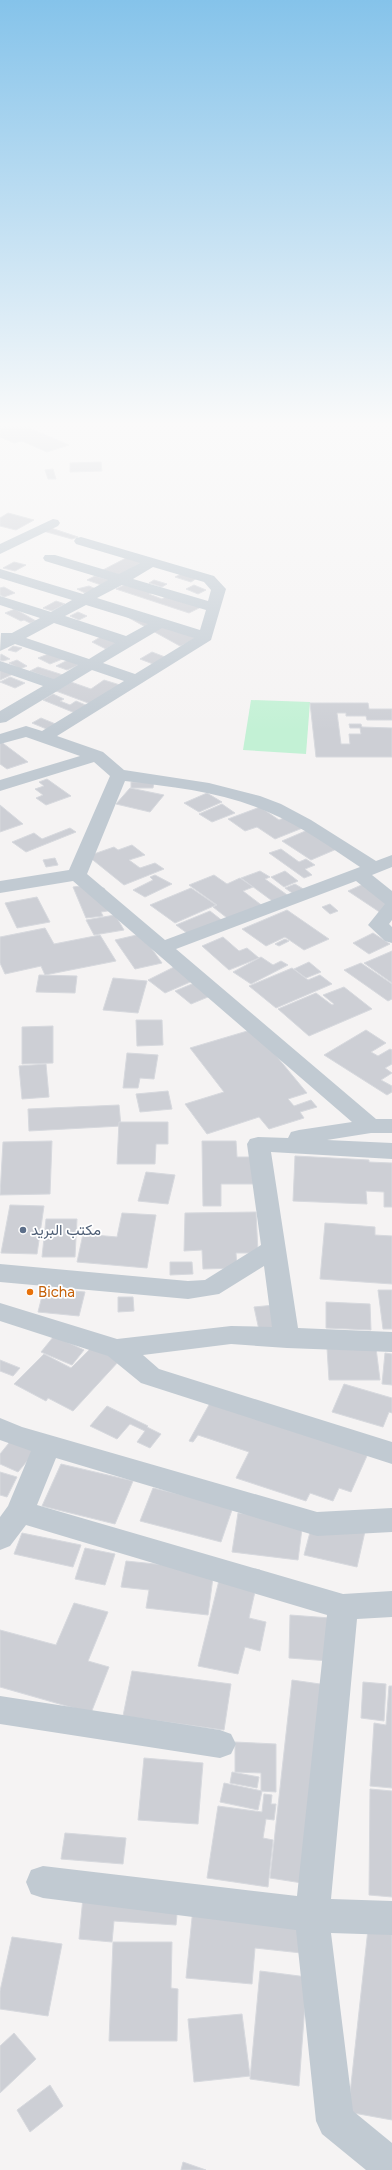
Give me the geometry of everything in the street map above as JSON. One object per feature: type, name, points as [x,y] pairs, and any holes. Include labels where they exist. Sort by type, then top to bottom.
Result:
[{"type":"street","points":[[0,550],[43,528]]},
{"type":"street","points":[[4,578],[40,563],[87,538],[152,562],[209,579],[219,589],[206,637],[44,737]]},
{"type":"street","points":[[0,646],[7,636],[52,617],[152,562]]},
{"type":"street","points":[[40,563],[120,579],[214,608]]},
{"type":"street","points":[[4,578],[85,599],[206,637]]},
{"type":"street","points":[[0,600],[128,642]]},
{"type":"street","points":[[0,718],[7,707],[56,685],[160,623]]},
{"type":"street","points":[[7,636],[137,680]]},
{"type":"street","points":[[0,666],[56,685]]},
{"type":"street","points":[[0,722],[97,756],[119,775],[189,784],[226,793],[261,804],[294,818],[375,868],[392,900]]},
{"type":"street","points":[[0,739],[26,731]]},
{"type":"street","points":[[0,786],[97,756]]},
{"type":"street","points":[[77,875],[119,775]]},
{"type":"street","points":[[162,948],[375,868]]},
{"type":"street","points":[[0,887],[77,875],[162,948],[381,1126]]},
{"type":"street","points":[[392,907],[378,925],[392,936]]},
{"type":"street","points":[[258,1144],[381,1126]]},
{"type":"street","points":[[258,1144],[392,1151]]},
{"type":"street","points":[[258,1144],[288,1339]]},
{"type":"street","points":[[0,1273],[188,1290],[210,1288],[274,1248]]},
{"type":"street","points":[[0,1312],[117,1349],[150,1376],[392,1453]]},
{"type":"street","points":[[117,1349],[231,1335],[288,1339],[392,1342]]},
{"type":"street","points":[[0,1428],[14,1435],[47,1445],[317,1524],[392,1520]]},
{"type":"street","points":[[0,1538],[20,1512],[47,1445]]},
{"type":"street","points":[[20,1512],[343,1607],[392,1604]]},
{"type":"street","points":[[343,1607],[312,1916],[335,2121],[392,2167]]},
{"type":"street","points":[[0,1710],[220,1744]]},
{"type":"street","points":[[43,1882],[312,1916],[392,1918]]},
{"type":"green space","points":[[251,700],[310,702],[306,754],[243,750]]},
{"type":"building","points":[[52,528],[78,537],[72,539],[43,531]]},
{"type":"building","points":[[126,558],[142,562],[120,575],[103,570]]},
{"type":"building","points":[[14,562],[26,565],[15,571],[3,568]]},
{"type":"building","points":[[185,572],[200,576],[191,582],[175,577]]},
{"type":"building","points":[[95,576],[110,580],[101,585],[87,580]]},
{"type":"building","points":[[154,580],[167,584],[162,587],[149,583]]},
{"type":"building","points":[[124,585],[153,592],[149,594],[162,599],[170,594],[203,606],[189,613],[116,589]]},
{"type":"building","points":[[194,585],[206,590],[198,594],[186,589]]},
{"type":"building","points":[[89,586],[96,589],[85,593],[77,589]]},
{"type":"building","points":[[4,587],[15,593],[4,597],[0,595],[0,588]]},
{"type":"building","points":[[56,601],[65,604],[52,611],[43,608]]},
{"type":"building","points":[[15,609],[36,621],[30,623],[24,620],[21,621],[5,613]]},
{"type":"building","points":[[113,609],[199,639],[180,646]]},
{"type":"building","points":[[78,612],[87,616],[79,620],[70,616]]},
{"type":"building","points":[[102,636],[118,642],[106,649],[92,642]]},
{"type":"building","points":[[13,646],[22,648],[16,652],[8,650]]},
{"type":"building","points":[[53,652],[65,658],[50,664],[38,658]]},
{"type":"building","points":[[152,652],[165,657],[153,664],[140,659]]},
{"type":"building","points":[[1,654],[10,659],[3,661],[0,660]]},
{"type":"building","points":[[17,660],[27,666],[20,669],[9,663]]},
{"type":"building","points":[[68,660],[79,665],[67,670],[56,666]]},
{"type":"building","points":[[38,667],[63,675],[55,680],[30,671]]},
{"type":"building","points":[[0,668],[13,674],[0,680]]},
{"type":"building","points":[[10,677],[25,683],[15,688],[0,682]]},
{"type":"building","points":[[104,680],[120,685],[91,704],[56,691],[71,682],[91,689]]},
{"type":"building","points":[[53,694],[64,699],[60,701],[70,705],[76,701],[88,706],[75,713],[43,700]]},
{"type":"building","points":[[310,703],[368,703],[369,709],[392,709],[392,720],[367,720],[366,716],[346,716],[346,713],[337,713],[341,744],[350,744],[349,734],[361,734],[360,728],[350,728],[349,724],[361,724],[362,727],[392,728],[392,757],[316,757]]},
{"type":"building","points":[[41,718],[58,725],[49,730],[32,723]]},
{"type":"building","points":[[0,741],[28,762],[7,769],[0,764]]},
{"type":"building","points":[[47,779],[71,796],[46,805],[36,798],[43,795],[35,789],[44,786],[39,782]]},
{"type":"building","points":[[131,782],[154,782],[153,788],[131,788]]},
{"type":"building","points":[[130,788],[164,795],[150,812],[116,804]]},
{"type":"building","points":[[207,793],[222,802],[199,812],[184,803]]},
{"type":"building","points":[[222,804],[235,813],[212,822],[199,814]]},
{"type":"building","points":[[0,805],[23,824],[0,832]]},
{"type":"building","points":[[260,807],[279,820],[293,814],[310,825],[275,839],[257,827],[245,831],[228,819]]},
{"type":"building","points":[[70,828],[76,832],[26,852],[12,842],[34,833],[42,839]]},
{"type":"building","points":[[310,829],[339,848],[311,860],[282,841]]},
{"type":"building","points":[[132,845],[145,855],[129,860],[140,868],[155,863],[164,869],[124,885],[88,856],[114,847],[118,850]]},
{"type":"building","points":[[281,849],[299,862],[306,859],[315,865],[305,869],[312,875],[304,878],[269,853]]},
{"type":"building","points":[[55,858],[58,865],[46,867],[43,860]]},
{"type":"building","points":[[260,871],[270,877],[265,879],[290,897],[275,903],[241,878]]},
{"type":"building","points":[[285,871],[298,881],[284,887],[271,877]]},
{"type":"building","points":[[155,875],[172,884],[145,897],[133,890],[153,880],[150,877]]},
{"type":"building","points":[[214,875],[227,884],[240,878],[253,887],[243,891],[264,907],[231,921],[213,907],[217,905],[189,885]]},
{"type":"building","points":[[368,882],[392,897],[392,912],[384,915],[348,891]]},
{"type":"building","points":[[295,884],[305,890],[295,895],[285,888]]},
{"type":"building","points":[[89,885],[91,890],[104,888],[114,910],[101,912],[103,916],[86,918],[73,887]]},
{"type":"building","points":[[191,888],[216,905],[175,923],[150,905]]},
{"type":"building","points":[[37,897],[50,922],[17,928],[5,903]]},
{"type":"building","points":[[330,904],[338,911],[330,914],[322,907]]},
{"type":"building","points":[[287,910],[329,939],[304,950],[285,937],[266,946],[242,929]]},
{"type":"building","points":[[210,911],[224,922],[191,936],[176,925]]},
{"type":"building","points":[[115,915],[124,930],[94,935],[86,920]]},
{"type":"building","points":[[45,928],[54,944],[100,935],[116,961],[45,975],[41,966],[5,974],[0,963],[0,937]]},
{"type":"building","points":[[373,933],[390,944],[369,954],[353,943]]},
{"type":"building","points":[[141,934],[162,963],[135,969],[115,940]]},
{"type":"building","points":[[223,937],[239,951],[247,948],[259,958],[229,970],[202,946]]},
{"type":"building","points":[[285,939],[289,941],[279,946],[275,944]]},
{"type":"building","points":[[392,951],[392,983],[364,963]]},
{"type":"building","points":[[261,957],[273,965],[281,961],[288,965],[251,984],[233,972]]},
{"type":"building","points":[[309,962],[321,972],[306,978],[294,969]]},
{"type":"building","points":[[361,963],[392,984],[392,999],[388,1001],[344,970]]},
{"type":"building","points":[[178,965],[197,979],[165,993],[148,980]]},
{"type":"building","points":[[292,968],[308,980],[320,975],[332,984],[276,1008],[249,986]]},
{"type":"building","points":[[39,975],[77,976],[75,993],[36,992]]},
{"type":"building","points":[[113,978],[147,981],[138,1013],[103,1010]]},
{"type":"building","points":[[204,979],[220,992],[191,1004],[175,991]]},
{"type":"building","points":[[344,987],[372,1009],[309,1036],[278,1009],[316,993],[332,1005],[334,1004],[323,995]]},
{"type":"building","points":[[136,1020],[162,1020],[163,1045],[137,1046]]},
{"type":"building","points":[[53,1026],[53,1063],[22,1064],[22,1027]]},
{"type":"building","points":[[254,1029],[307,1093],[288,1099],[294,1106],[311,1100],[317,1107],[300,1112],[304,1118],[269,1129],[259,1117],[207,1134],[185,1104],[224,1092],[190,1048]]},
{"type":"building","points":[[366,1030],[386,1043],[371,1052],[378,1056],[390,1049],[392,1050],[392,1064],[385,1068],[392,1073],[381,1080],[392,1086],[392,1092],[387,1095],[324,1055]]},
{"type":"building","points":[[127,1053],[158,1055],[154,1079],[140,1078],[138,1088],[123,1088]]},
{"type":"building","points":[[46,1064],[49,1097],[22,1099],[19,1066]]},
{"type":"building","points":[[168,1091],[172,1109],[140,1112],[136,1094]]},
{"type":"building","points":[[119,1105],[121,1126],[29,1131],[28,1109]]},
{"type":"building","points":[[119,1122],[168,1122],[168,1144],[156,1144],[155,1164],[117,1164]]},
{"type":"building","points":[[52,1141],[50,1194],[0,1195],[3,1142]]},
{"type":"building","points":[[202,1141],[236,1141],[237,1157],[263,1157],[264,1184],[221,1184],[221,1206],[203,1206]]},
{"type":"building","points":[[295,1156],[369,1160],[369,1162],[392,1163],[392,1207],[384,1207],[384,1192],[366,1191],[367,1204],[293,1201]]},
{"type":"building","points":[[146,1172],[175,1175],[168,1204],[138,1201]]},
{"type":"building","name":"مكتب البريد","points":[[10,1205],[44,1206],[37,1254],[1,1253]]},
{"type":"building","points":[[256,1212],[258,1253],[236,1253],[237,1268],[203,1269],[202,1250],[184,1251],[185,1213]]},
{"type":"building","points":[[122,1213],[156,1215],[147,1268],[77,1262],[83,1234],[117,1237]]},
{"type":"building","points":[[46,1219],[77,1219],[75,1257],[42,1257]]},
{"type":"building","points":[[325,1223],[375,1227],[375,1235],[392,1236],[392,1284],[320,1279]]},
{"type":"building","points":[[170,1262],[192,1262],[193,1274],[170,1275]]},
{"type":"building","points":[[44,1288],[85,1292],[79,1316],[38,1312]]},
{"type":"building","points":[[378,1290],[392,1290],[392,1329],[383,1329]]},
{"type":"building","points":[[118,1297],[133,1297],[134,1311],[118,1312]]},
{"type":"building","points":[[326,1302],[370,1304],[371,1330],[326,1328]]},
{"type":"building","points":[[285,1304],[291,1327],[259,1330],[254,1307]]},
{"type":"building","points":[[54,1336],[84,1350],[72,1365],[41,1352]]},
{"type":"building","points":[[92,1347],[119,1361],[73,1411],[48,1398],[46,1401],[14,1384],[44,1354],[71,1368]]},
{"type":"building","points":[[327,1348],[376,1348],[380,1380],[329,1380]]},
{"type":"building","points":[[385,1353],[392,1354],[392,1385],[382,1384]]},
{"type":"building","points":[[0,1360],[20,1368],[13,1376],[0,1371]]},
{"type":"building","points":[[344,1384],[392,1398],[392,1413],[389,1412],[383,1427],[332,1412]]},
{"type":"building","points":[[210,1403],[370,1449],[351,1492],[339,1488],[333,1501],[310,1493],[306,1501],[236,1478],[249,1452],[198,1435],[193,1442],[189,1441]]},
{"type":"building","points":[[107,1406],[161,1434],[150,1448],[137,1442],[145,1431],[130,1424],[117,1439],[90,1426]]},
{"type":"building","points":[[13,1438],[37,1449],[18,1472],[0,1464],[0,1454]]},
{"type":"building","points":[[61,1464],[133,1481],[115,1524],[42,1506]]},
{"type":"building","points":[[0,1472],[17,1477],[7,1497],[0,1495]]},
{"type":"building","points":[[153,1488],[233,1507],[221,1542],[140,1521]]},
{"type":"building","points":[[238,1513],[303,1521],[298,1560],[232,1552]]},
{"type":"building","points":[[314,1517],[366,1527],[357,1567],[304,1555]]},
{"type":"building","points":[[22,1533],[81,1545],[73,1567],[14,1554]]},
{"type":"building","points":[[85,1548],[115,1554],[105,1585],[75,1579]]},
{"type":"building","points":[[126,1561],[214,1570],[208,1615],[146,1608],[149,1590],[121,1587]]},
{"type":"building","points":[[223,1564],[260,1570],[249,1618],[266,1622],[260,1651],[245,1647],[238,1674],[198,1666]]},
{"type":"building","points":[[74,1603],[108,1612],[88,1661],[109,1667],[91,1713],[0,1687],[0,1630],[56,1645]]},
{"type":"building","points":[[290,1615],[344,1619],[343,1662],[289,1658]]},
{"type":"building","points":[[132,1671],[231,1684],[224,1730],[123,1716]]},
{"type":"building","points":[[292,1680],[334,1686],[315,1885],[270,1878]]},
{"type":"building","points":[[363,1682],[386,1684],[384,1721],[361,1718]]},
{"type":"building","points":[[389,1686],[392,1686],[392,1788],[370,1786],[374,1723],[386,1725]]},
{"type":"building","points":[[235,1742],[276,1744],[276,1792],[261,1791],[261,1773],[235,1772]]},
{"type":"building","points":[[144,1758],[203,1763],[198,1824],[138,1820]]},
{"type":"building","points":[[232,1772],[259,1777],[257,1788],[230,1783]]},
{"type":"building","points":[[224,1783],[262,1791],[258,1810],[220,1802]]},
{"type":"building","points":[[370,1789],[392,1791],[392,1897],[369,1895]]},
{"type":"building","points":[[264,1794],[272,1795],[271,1804],[276,1804],[274,1820],[266,1819],[263,1838],[273,1840],[268,1887],[207,1878],[218,1806],[262,1812]]},
{"type":"building","points":[[65,1833],[126,1838],[123,1864],[61,1859]]},
{"type":"building","points":[[84,1887],[179,1893],[176,1925],[114,1921],[112,1942],[79,1939]]},
{"type":"building","points":[[194,1898],[322,1911],[320,1955],[255,1948],[252,1984],[186,1978]]},
{"type":"building","points":[[368,1929],[392,1934],[392,2120],[348,2112]]},
{"type":"building","points":[[12,1937],[62,1944],[48,2016],[0,2009],[0,1991]]},
{"type":"building","points":[[113,1942],[172,1942],[171,1988],[178,1989],[177,2041],[109,2041]]},
{"type":"building","points":[[260,1971],[307,1977],[299,2086],[250,2079]]},
{"type":"building","points":[[242,2014],[250,2076],[194,2082],[188,2019]]},
{"type":"building","points":[[14,2033],[36,2059],[0,2093],[0,2046]]},
{"type":"building","points":[[50,2085],[63,2106],[30,2132],[17,2110]]},
{"type":"building","points":[[183,2162],[206,2170],[181,2170]]},
{"type":"place","name":"مكتب البريد","points":[[23,1230]]},
{"type":"place","name":"Bicha","points":[[30,1292]]}]
